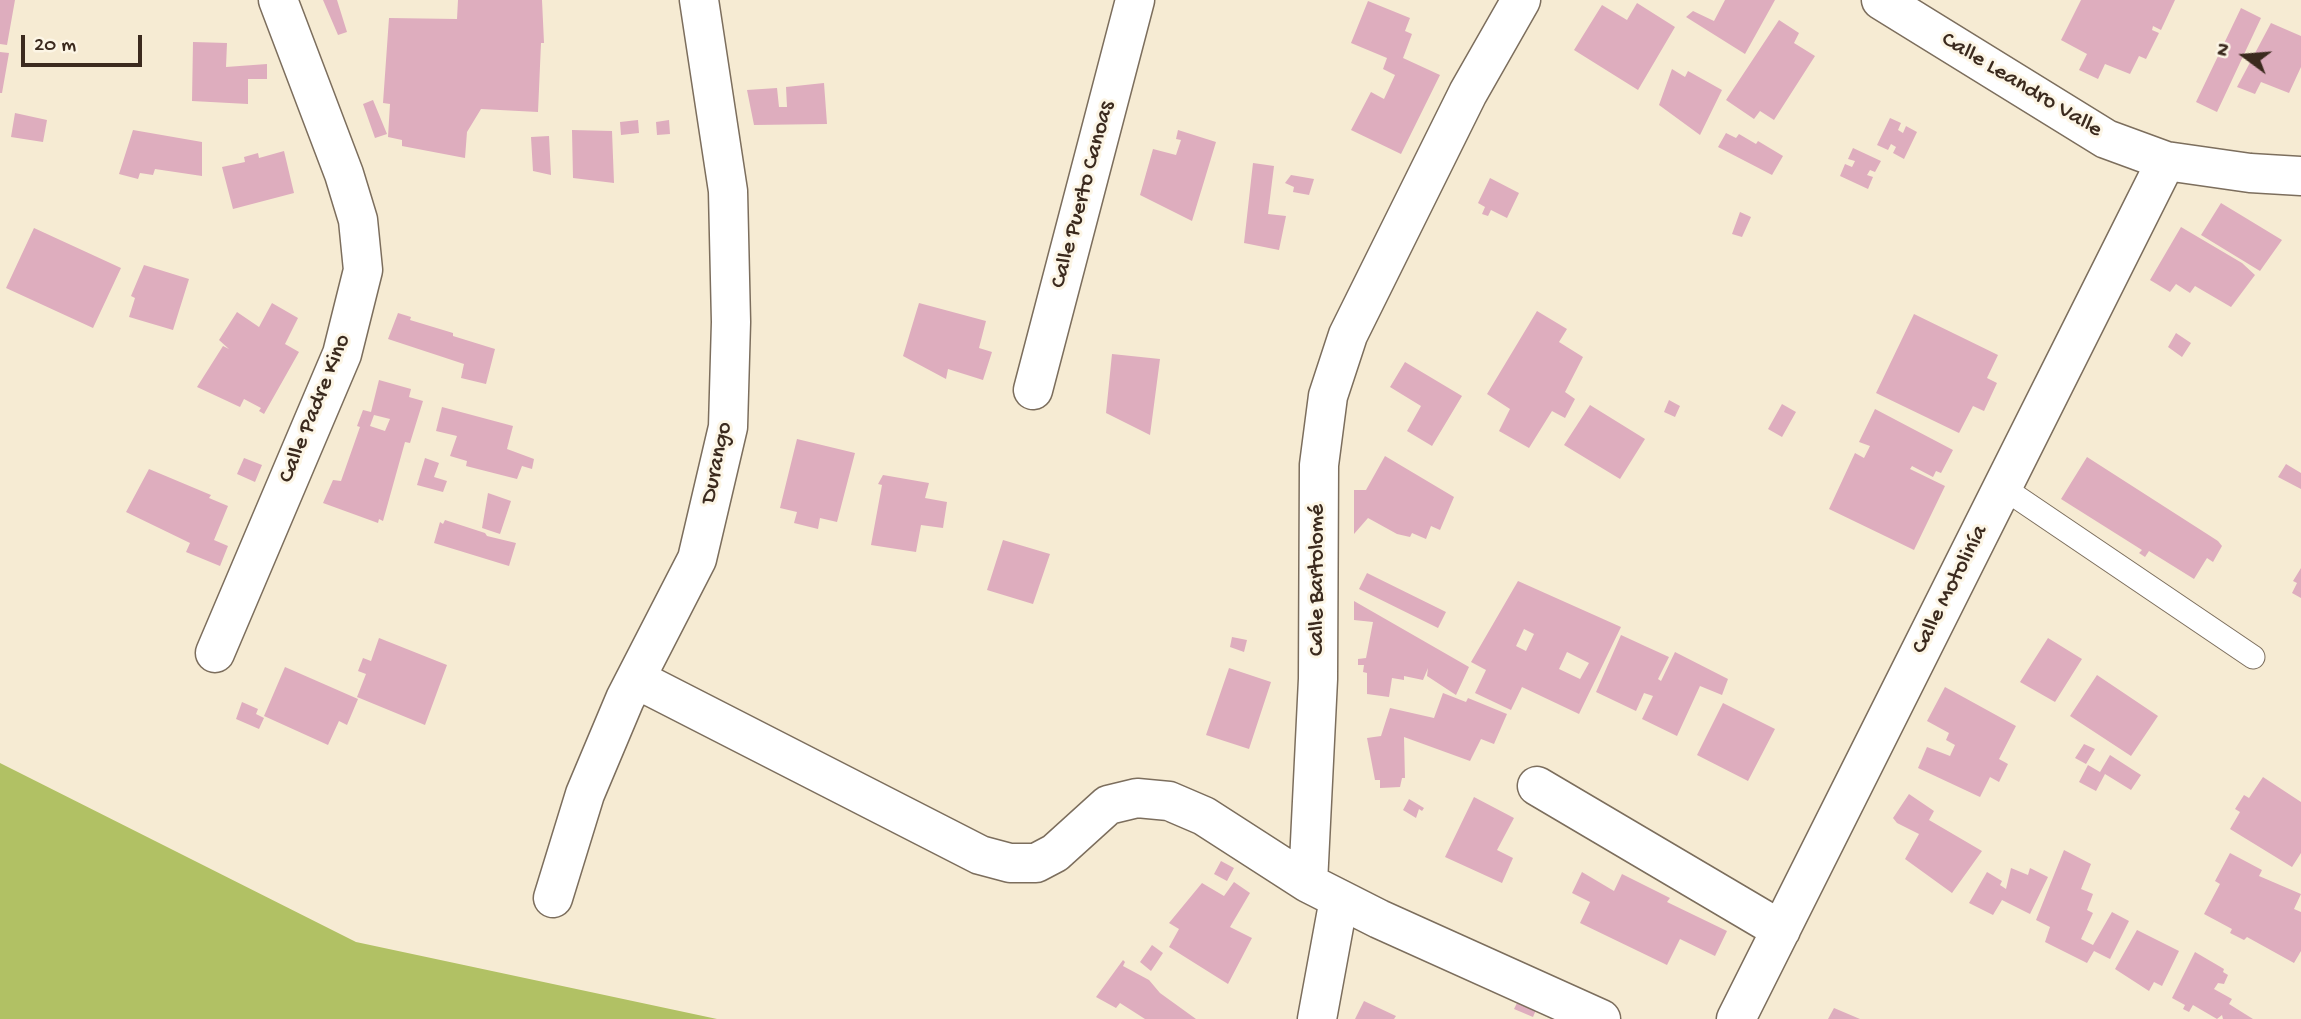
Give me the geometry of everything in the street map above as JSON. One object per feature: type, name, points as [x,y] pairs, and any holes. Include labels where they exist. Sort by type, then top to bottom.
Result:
[{"type":"street","name":"Calle Padre Kino","points":[[215,653],[342,354],[363,270],[358,220],[344,174],[278,0]]},
{"type":"street","name":"Durango","points":[[553,898],[585,794],[636,679],[697,559],[728,427],[731,322],[728,191],[699,0]]},
{"type":"street","name":"Calle Puerto Canoas","points":[[1033,390],[1135,0]]},
{"type":"street","name":"Calle Bartolomé","points":[[1317,1019],[1324,891],[1318,679],[1319,465],[1328,396],[1348,335],[1468,93],[1521,0]]},
{"type":"street","name":"Calle Leandro Valle","points":[[1881,0],[2106,139],[2165,161],[2250,173],[2301,176]]},
{"type":"street","name":"Calle Motolinía","points":[[1736,1019],[2165,161]]},
{"type":"street","points":[[636,679],[981,855],[1010,863],[1036,863],[1055,853],[1108,805],[1137,798],[1169,801],[1204,816],[1324,891],[1601,1019]]},
{"type":"street","points":[[1537,786],[1781,930]]},
{"type":"lane","points":[[2002,487],[2253,657]]},
{"type":"green space","points":[[0,763],[356,942],[717,1019],[0,1019]]},
{"type":"building","points":[[0,0],[15,0],[7,45],[0,44]]},
{"type":"building","points":[[323,0],[337,0],[347,32],[338,35]]},
{"type":"building","points":[[458,0],[542,0],[544,43],[541,43],[538,112],[481,109],[467,132],[465,158],[402,146],[402,140],[388,137],[390,104],[383,103],[389,18],[457,19]]},
{"type":"building","points":[[1725,0],[1775,0],[1745,54],[1686,17],[1693,11],[1714,21]]},
{"type":"building","points":[[2081,0],[2175,0],[2161,30],[2153,26],[2152,30],[2159,33],[2146,59],[2139,56],[2130,74],[2105,64],[2098,79],[2079,70],[2087,54],[2061,40]]},
{"type":"building","points":[[1368,1],[1410,18],[1405,31],[1412,34],[1403,58],[1440,75],[1401,154],[1351,130],[1371,92],[1384,99],[1395,75],[1383,69],[1387,58],[1351,43]]},
{"type":"building","points":[[1637,3],[1675,27],[1638,90],[1574,50],[1602,5],[1627,20]]},
{"type":"building","points":[[2241,8],[2261,18],[2217,112],[2196,102]]},
{"type":"building","points":[[1779,20],[1799,33],[1794,43],[1815,56],[1774,120],[1760,111],[1754,119],[1726,100]]},
{"type":"building","points":[[2271,23],[2301,36],[2301,67],[2289,93],[2261,82],[2255,94],[2237,87]]},
{"type":"building","points":[[193,42],[227,43],[226,67],[267,64],[267,79],[248,79],[248,104],[192,101]]},
{"type":"building","points":[[0,52],[9,53],[2,93],[0,93]]},
{"type":"building","points":[[1672,69],[1685,77],[1688,71],[1722,90],[1700,135],[1659,105]]},
{"type":"building","points":[[824,83],[827,124],[754,125],[747,90],[777,88],[779,107],[787,107],[786,87]]},
{"type":"building","points":[[373,100],[387,134],[375,138],[363,104]]},
{"type":"building","points":[[15,113],[47,120],[43,142],[11,137]]},
{"type":"building","points":[[1890,118],[1901,123],[1898,130],[1903,133],[1906,126],[1917,132],[1904,159],[1893,153],[1896,147],[1891,144],[1888,150],[1877,145]]},
{"type":"building","points":[[638,120],[639,133],[621,135],[620,122]]},
{"type":"building","points":[[669,120],[670,134],[657,135],[656,122]]},
{"type":"building","points":[[133,130],[202,142],[202,176],[155,169],[153,175],[140,173],[138,179],[119,174]]},
{"type":"building","points":[[572,130],[612,131],[614,183],[573,178]]},
{"type":"building","points":[[1178,130],[1216,142],[1192,221],[1140,195],[1153,149],[1176,155],[1181,140],[1176,139]]},
{"type":"building","points":[[1726,133],[1736,138],[1739,134],[1756,144],[1758,141],[1783,156],[1772,175],[1718,147]]},
{"type":"building","points":[[549,136],[551,175],[533,171],[531,137]]},
{"type":"building","points":[[1853,148],[1881,161],[1875,172],[1870,170],[1867,175],[1873,177],[1868,189],[1840,176],[1845,164],[1852,167],[1855,161],[1848,159]]},
{"type":"building","points":[[284,151],[294,193],[233,209],[222,167],[245,162],[244,157],[258,153],[259,158]]},
{"type":"building","points":[[1253,163],[1274,166],[1268,214],[1286,216],[1279,250],[1244,243]]},
{"type":"building","points":[[1291,175],[1314,179],[1309,195],[1293,192],[1294,187],[1285,183]]},
{"type":"building","points":[[1490,178],[1519,193],[1507,218],[1491,210],[1488,216],[1482,214],[1485,207],[1478,203]]},
{"type":"building","points":[[2221,203],[2282,240],[2260,271],[2201,235]]},
{"type":"building","points":[[1740,212],[1751,217],[1742,237],[1732,234]]},
{"type":"building","points":[[2181,227],[2242,263],[2255,275],[2231,307],[2195,286],[2190,293],[2176,284],[2170,292],[2150,280]]},
{"type":"building","points":[[34,228],[121,268],[93,328],[6,288]]},
{"type":"building","points":[[144,265],[189,279],[173,330],[129,317],[135,298],[131,296]]},
{"type":"building","points":[[272,303],[298,318],[285,344],[299,352],[264,414],[259,411],[261,408],[244,399],[240,407],[197,387],[223,346],[229,349],[219,340],[237,312],[259,327]]},
{"type":"building","points":[[919,303],[986,321],[979,348],[992,352],[983,380],[948,369],[946,379],[903,356]]},
{"type":"building","points":[[1537,311],[1567,329],[1559,342],[1583,357],[1565,392],[1575,399],[1565,418],[1552,411],[1529,448],[1499,431],[1510,409],[1487,394]]},
{"type":"building","points":[[398,313],[411,317],[410,320],[453,333],[453,336],[495,349],[486,384],[461,378],[464,364],[388,339]]},
{"type":"building","points":[[1914,314],[1998,355],[1987,378],[1997,383],[1984,411],[1973,406],[1959,433],[1876,393]]},
{"type":"building","points":[[2176,333],[2191,343],[2182,357],[2168,347]]},
{"type":"building","points":[[1112,354],[1160,359],[1150,435],[1106,413]]},
{"type":"building","points":[[1405,362],[1462,396],[1432,446],[1407,431],[1421,406],[1390,387]]},
{"type":"building","points":[[379,380],[411,389],[409,397],[423,401],[410,443],[405,442],[383,521],[379,519],[378,523],[323,503],[333,480],[341,481],[360,427],[357,426],[363,410],[371,412]],"holes":[[[374,415],[390,419],[385,431],[370,426]]]},
{"type":"building","points":[[1669,400],[1680,406],[1675,417],[1664,412]]},
{"type":"building","points":[[1782,404],[1796,412],[1782,437],[1768,429]]},
{"type":"building","points":[[1590,405],[1645,439],[1620,479],[1564,445]]},
{"type":"building","points":[[442,407],[513,426],[507,449],[534,459],[532,469],[522,466],[517,479],[466,466],[467,461],[450,456],[457,436],[436,431]]},
{"type":"building","points":[[1875,409],[1953,450],[1941,473],[1936,471],[1933,477],[1912,466],[1910,469],[1945,486],[1914,550],[1829,509],[1855,453],[1864,458],[1870,446],[1859,442]]},
{"type":"building","points":[[797,439],[855,453],[837,522],[820,518],[818,529],[794,523],[797,512],[780,508]]},
{"type":"building","points":[[1385,456],[1454,497],[1440,530],[1431,526],[1426,539],[1412,533],[1410,537],[1397,534],[1368,518],[1354,534],[1354,490],[1366,490]]},
{"type":"building","points":[[2087,457],[2218,541],[2222,546],[2213,562],[2207,558],[2194,579],[2149,551],[2145,557],[2139,553],[2142,550],[2061,499]]},
{"type":"building","points":[[244,458],[262,465],[255,482],[237,474]]},
{"type":"building","points":[[425,458],[439,463],[434,477],[447,481],[443,492],[417,485]]},
{"type":"building","points":[[2286,464],[2301,473],[2301,489],[2278,477]]},
{"type":"building","points":[[149,469],[211,495],[209,498],[228,506],[214,540],[228,546],[220,566],[186,552],[190,543],[126,512]]},
{"type":"building","points":[[883,475],[929,483],[925,498],[947,502],[943,528],[921,525],[916,552],[871,545],[882,485],[878,484]]},
{"type":"building","points":[[488,493],[511,501],[500,534],[482,528]]},
{"type":"building","points":[[445,520],[487,536],[516,543],[509,566],[434,543],[440,522],[443,524]]},
{"type":"building","points":[[1003,540],[1050,554],[1033,604],[987,590]]},
{"type":"building","points":[[2301,568],[2301,598],[2292,593],[2297,583],[2293,581]]},
{"type":"building","points":[[1367,573],[1446,612],[1438,628],[1359,589]]},
{"type":"building","points":[[1518,581],[1621,627],[1579,714],[1522,687],[1511,710],[1475,693],[1486,670],[1471,662]],"holes":[[[1524,629],[1534,634],[1526,651],[1516,646]],[[1567,652],[1589,663],[1580,679],[1559,669]]]},
{"type":"building","points":[[1354,601],[1469,667],[1456,695],[1427,676],[1428,668],[1423,680],[1404,676],[1404,680],[1392,678],[1389,697],[1367,694],[1367,673],[1363,672],[1364,665],[1358,665],[1358,659],[1366,658],[1373,622],[1354,620]]},
{"type":"building","points":[[1621,635],[1669,657],[1658,679],[1661,681],[1675,652],[1728,679],[1722,695],[1700,686],[1677,736],[1642,719],[1653,696],[1644,693],[1636,711],[1596,692]]},
{"type":"building","points":[[1232,637],[1247,640],[1244,652],[1230,647]]},
{"type":"building","points":[[379,638],[447,665],[425,725],[357,697],[366,674],[358,671],[363,658],[371,661]]},
{"type":"building","points":[[2048,638],[2082,659],[2055,702],[2020,682]]},
{"type":"building","points":[[285,667],[358,699],[347,725],[339,721],[328,745],[264,716]]},
{"type":"building","points":[[1229,668],[1271,682],[1249,749],[1206,735]]},
{"type":"building","points":[[2097,675],[2158,716],[2131,756],[2070,716]]},
{"type":"building","points":[[1945,687],[2016,726],[1999,759],[2008,764],[1999,782],[1990,777],[1980,797],[1918,768],[1927,747],[1950,756],[1955,745],[1946,740],[1949,733],[1927,721]]},
{"type":"building","points":[[1443,693],[1466,702],[1468,698],[1507,714],[1494,744],[1481,739],[1470,761],[1404,737],[1405,778],[1402,778],[1400,787],[1380,788],[1380,780],[1375,780],[1367,738],[1381,736],[1390,708],[1434,718]]},
{"type":"building","points":[[242,702],[258,709],[256,714],[264,718],[259,729],[236,719]]},
{"type":"building","points":[[1723,703],[1775,729],[1748,781],[1697,755]]},
{"type":"building","points":[[2084,744],[2095,749],[2086,764],[2075,758]]},
{"type":"building","points":[[2110,755],[2141,775],[2131,790],[2105,774],[2096,791],[2079,782],[2088,765],[2100,772]]},
{"type":"building","points":[[2263,777],[2301,802],[2301,853],[2292,867],[2230,829],[2240,812],[2235,809],[2244,795],[2249,798]]},
{"type":"building","points":[[1909,794],[1934,811],[1929,820],[1982,851],[1952,893],[1905,859],[1919,834],[1897,823],[1893,818]]},
{"type":"building","points":[[1474,797],[1514,818],[1497,850],[1513,858],[1502,883],[1445,857]]},
{"type":"building","points":[[1409,799],[1424,808],[1422,811],[1419,809],[1416,818],[1403,810]]},
{"type":"building","points":[[2064,850],[2091,864],[2081,889],[2093,894],[2087,910],[2093,913],[2081,939],[2093,945],[2112,912],[2129,921],[2110,959],[2094,951],[2087,963],[2045,942],[2050,927],[2036,920]]},
{"type":"building","points":[[2230,853],[2262,870],[2259,876],[2301,894],[2294,909],[2301,912],[2301,951],[2294,963],[2247,937],[2244,940],[2230,933],[2232,929],[2204,914],[2220,884],[2215,881]]},
{"type":"building","points":[[1221,861],[1234,868],[1227,881],[1214,874]]},
{"type":"building","points":[[2011,868],[2028,875],[2030,868],[2048,877],[2030,914],[2002,900],[1993,915],[1969,903],[1987,872],[2002,881],[2000,885],[2006,889]]},
{"type":"building","points":[[1582,872],[1614,891],[1622,874],[1670,898],[1667,902],[1727,931],[1715,956],[1680,939],[1667,965],[1580,923],[1590,902],[1572,893]]},
{"type":"building","points":[[1234,882],[1250,893],[1230,927],[1252,938],[1228,984],[1169,947],[1179,929],[1169,923],[1202,883],[1224,896]]},
{"type":"building","points":[[2137,930],[2179,951],[2162,986],[2154,982],[2149,991],[2115,969]]},
{"type":"building","points":[[1152,945],[1163,953],[1151,971],[1140,962]]},
{"type":"building","points":[[2195,952],[2224,969],[2223,972],[2228,975],[2224,984],[2218,983],[2214,989],[2232,999],[2229,1004],[2253,1019],[2223,1019],[2222,1015],[2217,1019],[2193,1005],[2189,1012],[2183,1009],[2185,1005],[2172,998]]},
{"type":"building","points":[[1123,960],[1123,966],[1149,980],[1160,993],[1196,1019],[1145,1019],[1120,1003],[1116,1008],[1096,997]]},
{"type":"building","points":[[1522,993],[1540,1000],[1533,1017],[1514,1009]]},
{"type":"building","points":[[1364,1001],[1396,1016],[1394,1019],[1355,1019]]},
{"type":"building","points":[[1834,1008],[1860,1019],[1828,1019]]}]
